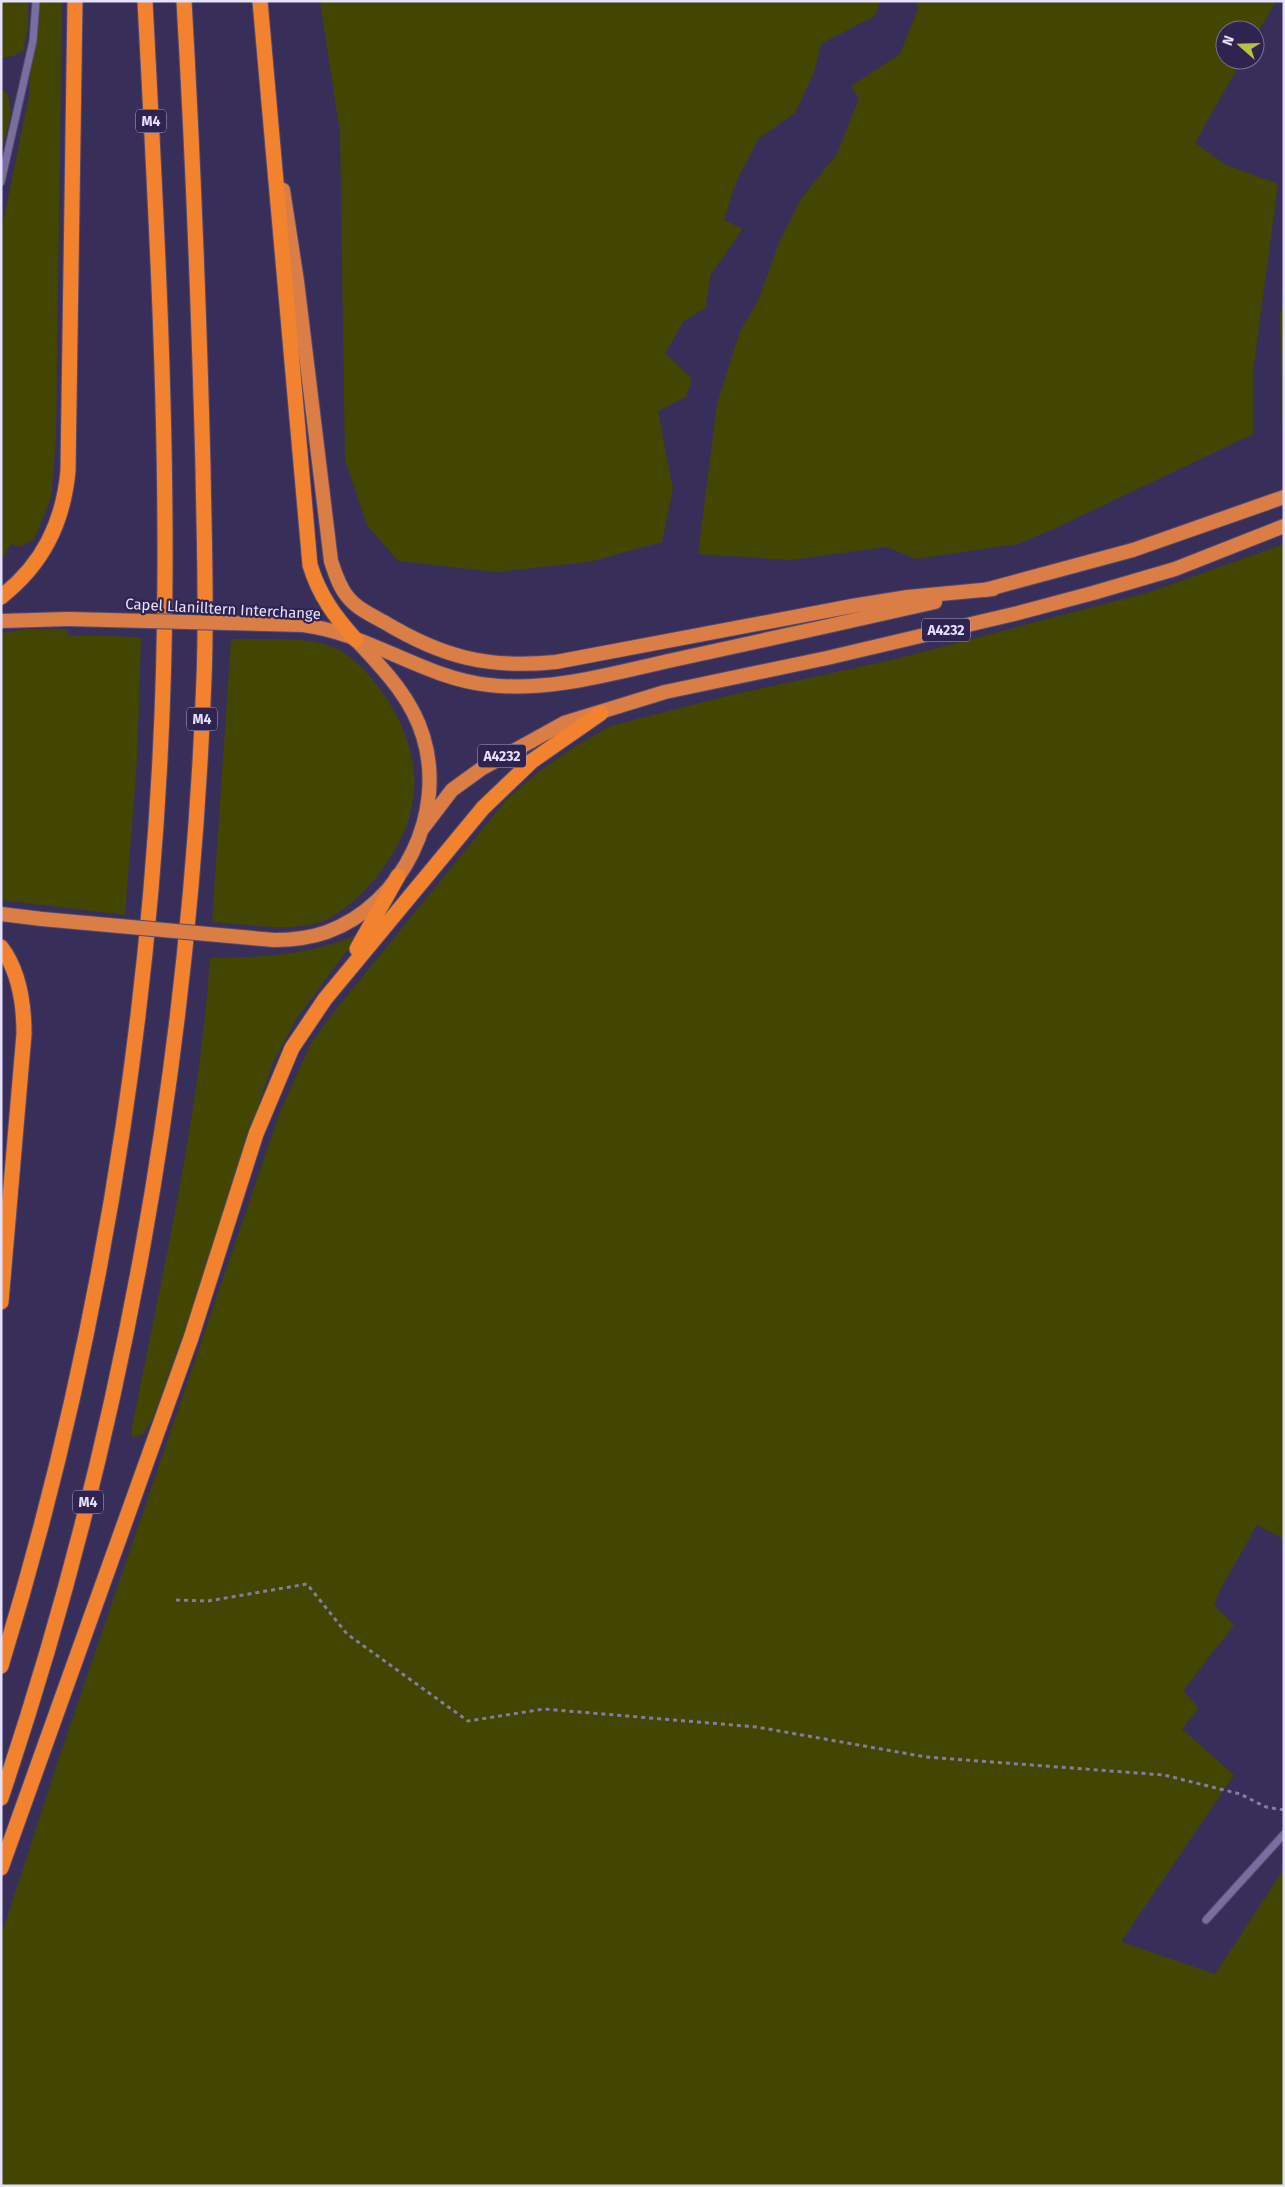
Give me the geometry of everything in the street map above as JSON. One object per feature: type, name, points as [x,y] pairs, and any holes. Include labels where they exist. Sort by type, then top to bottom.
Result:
[{"type":"highway","points":[[1,596],[27,572],[44,549],[58,524],[65,500],[68,472],[75,1]]},
{"type":"highway","name":"M4","points":[[1,1666],[38,1532],[81,1353],[118,1154],[148,912],[158,781],[165,575],[161,315],[145,1]]},
{"type":"highway","name":"M4","points":[[1,1798],[44,1666],[70,1571],[117,1380],[166,1108],[187,934],[204,686],[205,600],[199,294],[184,1]]},
{"type":"highway","points":[[260,1],[310,565],[315,581],[329,609],[356,640]]},
{"type":"highway","points":[[272,120],[298,281],[331,561],[338,582],[347,596],[358,606],[398,630],[443,652],[482,663],[528,665],[556,662],[908,597],[993,589]]},
{"type":"highway","name":"A4232","points":[[356,640],[424,668],[471,683],[535,686],[627,670],[993,589],[1133,550],[1284,497]]},
{"type":"highway","name":"A4232","points":[[423,828],[452,790],[481,769],[564,724],[665,692],[856,651],[1093,593],[1174,569],[1284,526]]},
{"type":"highway","name":"Capel Llanilltern Interchange","points":[[1,621],[36,618],[303,625],[328,630],[356,640],[402,692],[416,717],[429,762],[430,784],[428,808],[423,828],[417,845],[398,876],[369,907],[342,925],[312,936],[274,940],[1,914]]},
{"type":"highway","points":[[325,999],[488,802],[532,761],[601,713]]},
{"type":"highway","points":[[1,1868],[191,1338],[256,1134],[292,1048],[368,932],[398,876]]},
{"type":"highway","points":[[1,947],[13,967],[22,997],[24,1034],[1,1302]]},
{"type":"lane","points":[[1,182],[33,40],[36,1]]},
{"type":"lane","points":[[1206,1920],[1284,1834]]},
{"type":"path","points":[[176,1600],[208,1601],[307,1584],[347,1634],[468,1721],[544,1709],[757,1727],[926,1757],[1164,1775],[1240,1794],[1266,1806],[1284,1810]]},
{"type":"shaded area","points":[[1,1],[28,1],[28,27],[23,51],[13,56],[1,58]]},
{"type":"shaded area","points":[[32,1],[62,1],[56,438],[51,498],[34,540],[19,547],[11,544],[1,561],[1,233],[29,96]]},
{"type":"shaded area","points":[[320,1],[880,1],[875,16],[821,44],[814,72],[795,113],[759,138],[736,182],[724,220],[743,229],[711,274],[705,308],[684,321],[665,353],[692,379],[686,397],[658,411],[673,489],[662,542],[589,562],[496,572],[398,561],[367,525],[345,460],[340,133]]},
{"type":"shaded area","points":[[916,1],[1276,1],[1265,20],[1215,20],[1215,70],[1236,70],[1195,143],[1226,165],[1278,184],[1253,371],[1253,434],[1058,527],[1018,544],[916,559],[887,547],[789,560],[698,554],[717,404],[740,331],[758,301],[779,243],[801,199],[837,154],[859,98],[851,86],[900,54],[918,8]]},
{"type":"shaded area","points":[[1,89],[8,95],[11,114],[1,153]]},
{"type":"shaded area","points":[[1284,296],[1284,421],[1282,422],[1280,315]]},
{"type":"shaded area","points":[[1284,544],[1284,1539],[1257,1525],[1219,1592],[1214,1605],[1234,1625],[1183,1691],[1199,1708],[1182,1729],[1234,1775],[1121,1942],[1215,1974],[1284,1869],[1284,2186],[1,2186],[1,1936],[60,1755],[280,1112],[310,1045],[333,1013],[506,800],[537,773],[574,747],[610,726],[731,695],[896,659],[1150,592]]},
{"type":"shaded area","points":[[29,629],[68,629],[68,635],[141,637],[137,760],[125,915],[1,900],[1,633]]},
{"type":"shaded area","points":[[231,639],[301,640],[328,645],[339,650],[372,678],[387,699],[400,723],[409,746],[414,769],[414,791],[410,813],[391,857],[363,893],[340,912],[314,924],[277,927],[212,922]]},
{"type":"shaded area","points":[[360,933],[297,1018],[272,1065],[196,1299],[153,1418],[143,1434],[133,1438],[131,1432],[167,1255],[188,1137],[205,1018],[210,958],[268,956],[305,951],[342,941]]}]
